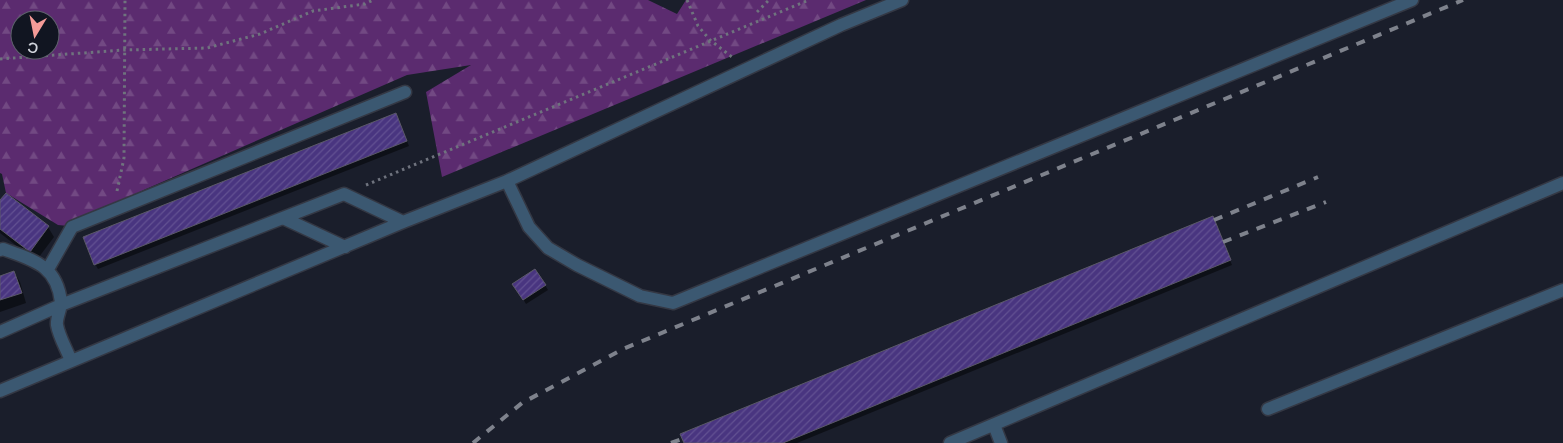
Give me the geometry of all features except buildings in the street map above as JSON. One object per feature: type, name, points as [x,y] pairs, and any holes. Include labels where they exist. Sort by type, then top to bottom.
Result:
[{"type":"street","points":[[0,391],[345,246],[507,181],[840,25],[902,0]]},
{"type":"street","points":[[507,181],[529,227],[548,248],[577,265],[640,296],[673,303],[1412,0]]},
{"type":"street","points":[[48,269],[72,227],[405,92]]},
{"type":"street","points":[[950,443],[1563,183]]},
{"type":"street","points":[[0,332],[61,305],[344,194],[403,222]]},
{"type":"street","points":[[283,218],[345,246]]},
{"type":"street","points":[[0,250],[3,249],[33,260],[48,269],[59,290],[61,305],[56,324],[71,361]]},
{"type":"street","points":[[1268,409],[1563,290]]},
{"type":"street","points":[[994,425],[1001,443]]},
{"type":"path","points":[[113,210],[124,158],[125,0]]},
{"type":"path","points":[[0,59],[124,50],[207,48],[260,34],[312,11],[365,4],[373,0]]},
{"type":"path","points":[[687,0],[698,26],[710,40],[748,68]]},
{"type":"path","points":[[757,12],[769,0]]},
{"type":"path","points":[[344,194],[809,0]]},
{"type":"green space","points":[[0,0],[648,0],[677,14],[686,0],[866,0],[442,177],[426,92],[471,65],[407,75],[146,189],[108,207],[79,227],[58,225],[6,193],[2,174],[0,173]]},
{"type":"railway","points":[[473,443],[522,403],[623,349],[1463,0]]},
{"type":"railway","points":[[1214,220],[1318,177]]},
{"type":"railway","points":[[1223,242],[1326,202]]},
{"type":"railway","points":[[671,443],[682,439]]}]
